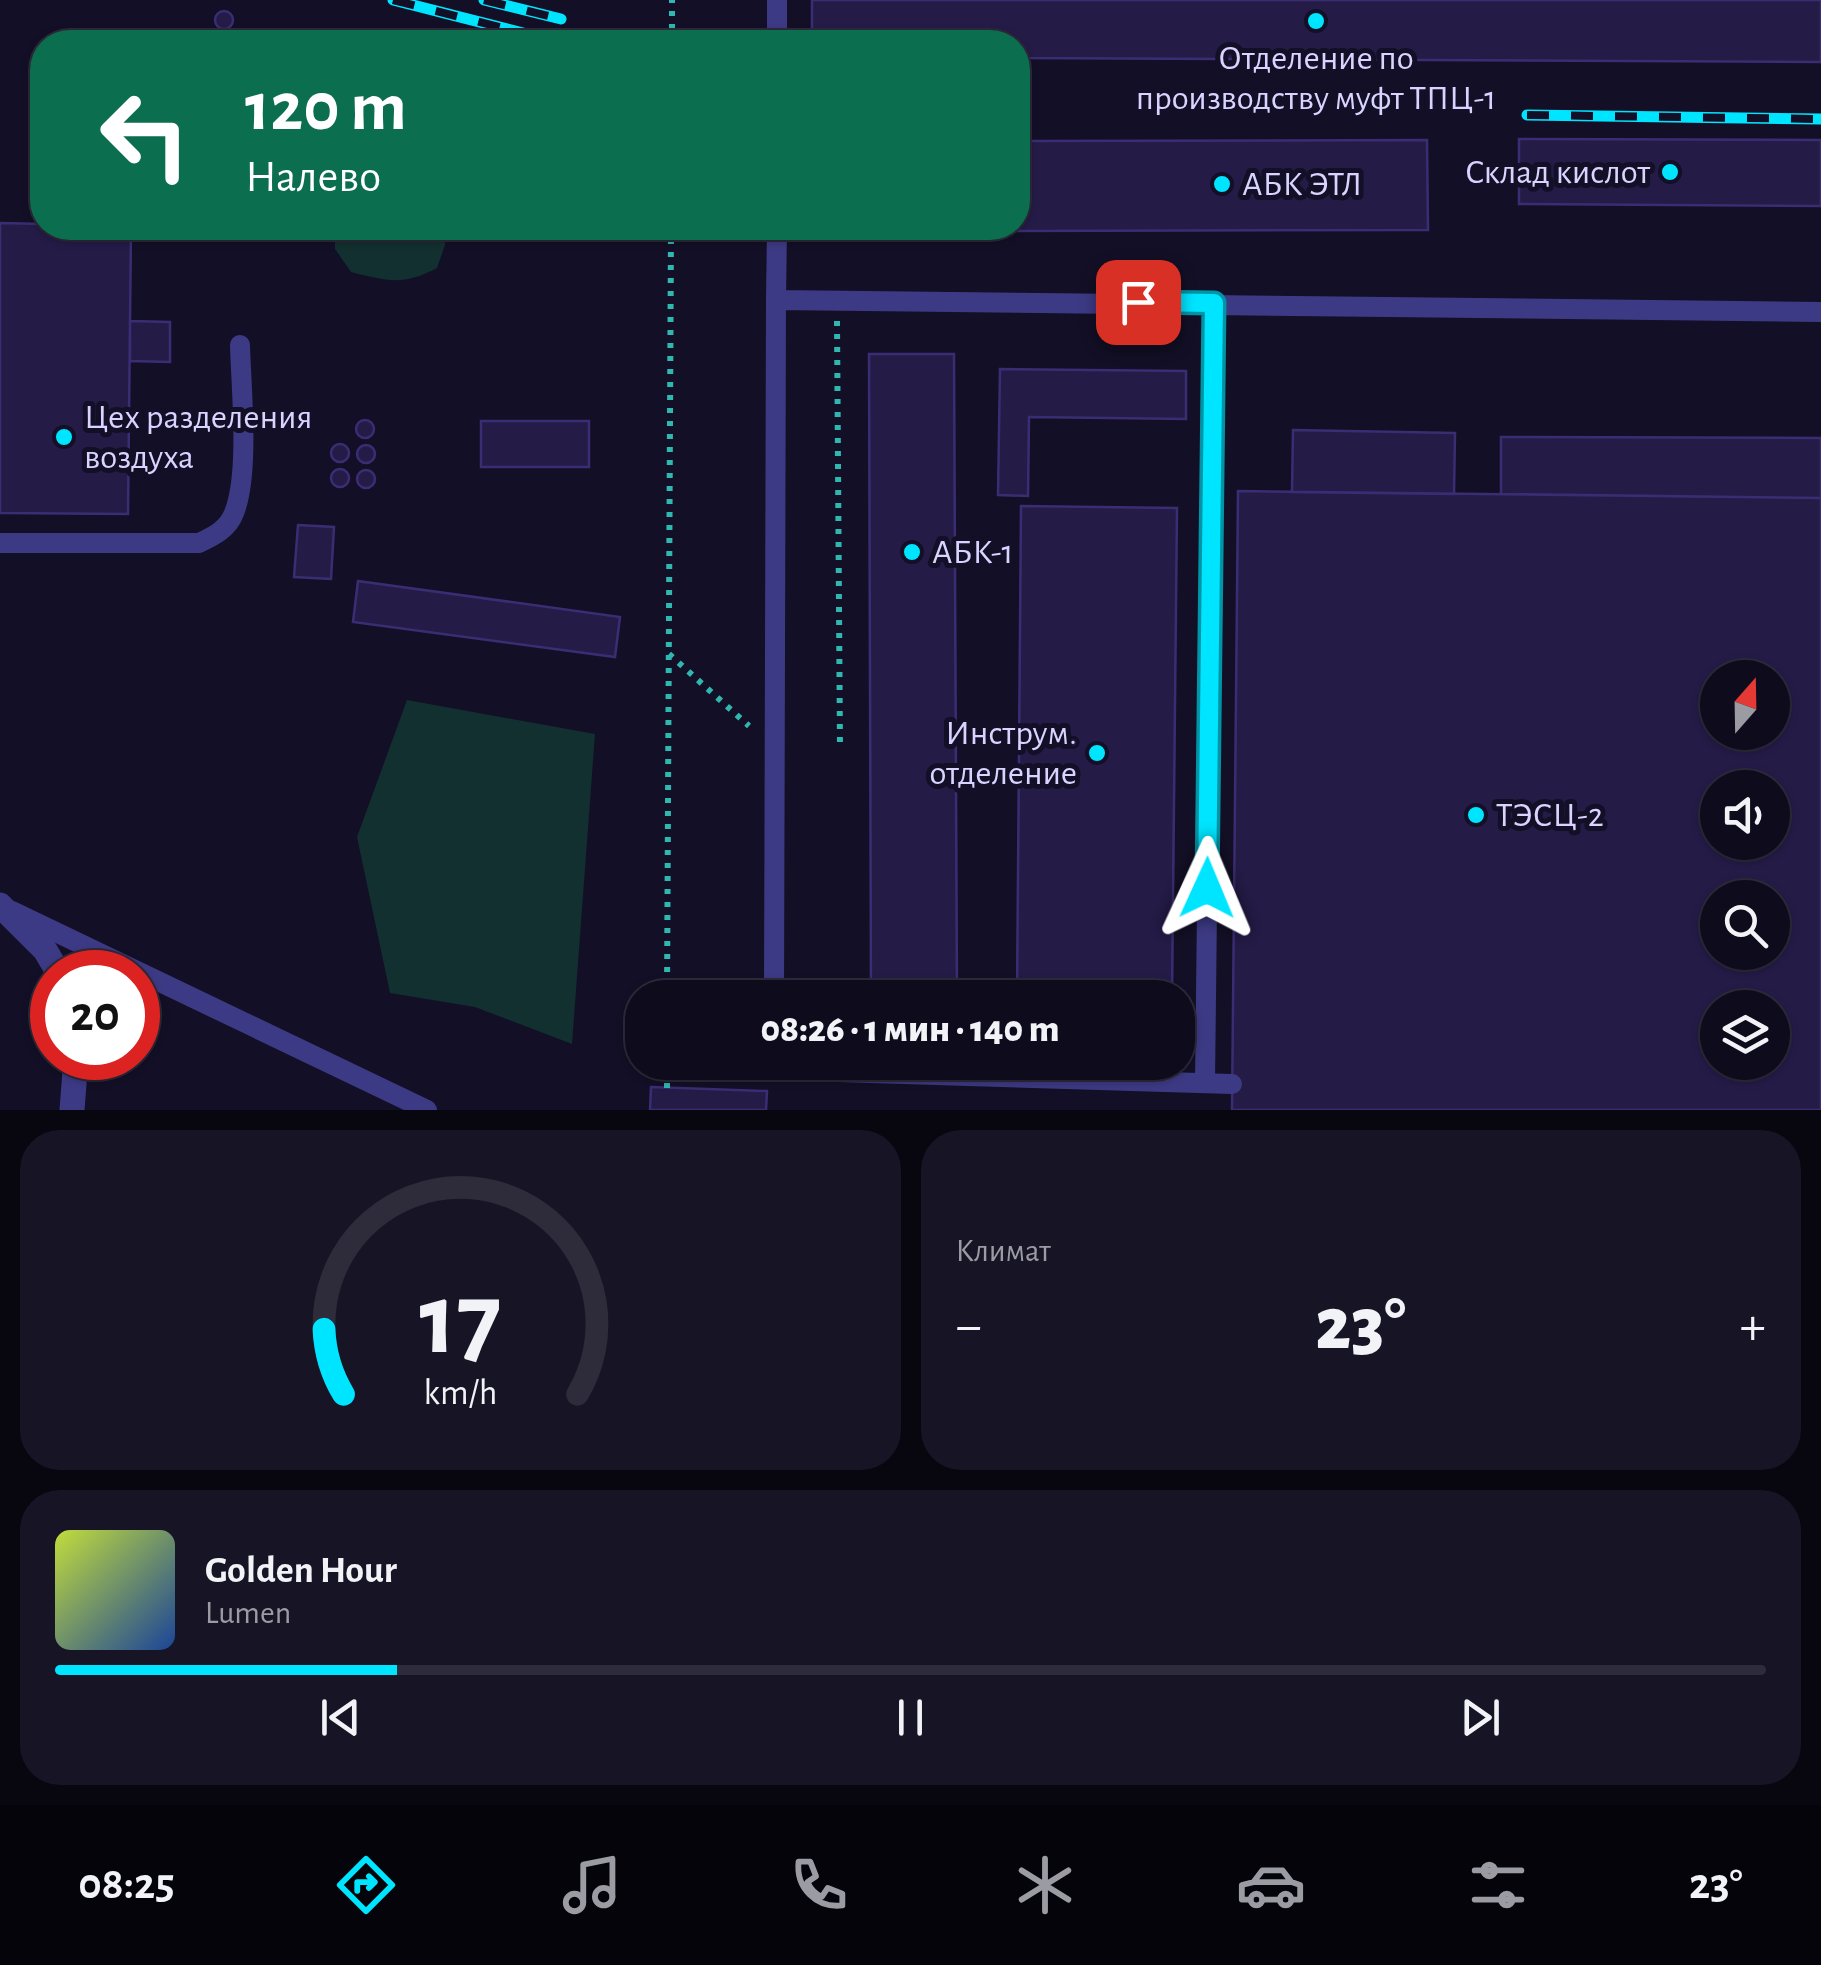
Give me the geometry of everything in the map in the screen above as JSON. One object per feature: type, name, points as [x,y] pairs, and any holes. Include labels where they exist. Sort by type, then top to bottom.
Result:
[{"type":"street","points":[[3,906],[45,950]]},
{"type":"street","points":[[72,1110],[74,1080]]},
{"type":"lane","points":[[777,0],[777,30]]},
{"type":"lane","points":[[774,980],[777,240]]},
{"type":"lane","points":[[776,300],[1821,312]]},
{"type":"lane","points":[[1205,1083],[1214,303]]},
{"type":"lane","points":[[0,542],[200,544],[220,533],[234,513],[240,478],[240,345]]},
{"type":"lane","points":[[3,906],[427,1110]]},
{"type":"lane","points":[[1105,1080],[1232,1084]]},
{"type":"path","points":[[672,0],[672,30]]},
{"type":"path","points":[[667,980],[671,240]]},
{"type":"path","points":[[836,300],[840,749]]},
{"type":"path","points":[[668,653],[775,748]]},
{"type":"path","points":[[667,1080],[667,1088]]},
{"type":"green space","points":[[335,240],[445,240],[437,268],[405,280],[351,272],[335,249]]},
{"type":"green space","points":[[407,700],[595,734],[572,1044],[475,1007],[390,993],[357,837]]},
{"type":"building","name":"Отделение по производству муфт ТПЦ-1","points":[[812,0],[1821,0],[1821,62],[1030,58],[1030,30],[812,30]]},
{"type":"building","points":[[224,11],[233,20],[224,29],[215,20]]},
{"type":"building","name":"Склад кислот","points":[[1519,139],[1821,140],[1821,206],[1519,204]]},
{"type":"building","name":"АБК ЭТЛ","points":[[1427,140],[1428,230],[1030,231],[1030,141]]},
{"type":"building","name":"Цех разделения воздуха","points":[[0,223],[30,224],[30,240],[131,240],[128,514],[0,513]]},
{"type":"building","points":[[130,321],[170,322],[170,362],[130,361]]},
{"type":"building","name":"АБК-1","points":[[869,354],[954,354],[957,980],[871,980]]},
{"type":"building","points":[[1000,369],[1186,371],[1186,419],[1029,417],[1028,496],[998,495]]},
{"type":"building","points":[[365,420],[374,429],[365,438],[356,429]]},
{"type":"building","points":[[481,421],[589,421],[589,467],[481,467]]},
{"type":"building","points":[[1293,430],[1455,433],[1454,494],[1292,492]]},
{"type":"building","points":[[1501,437],[1821,438],[1821,498],[1501,494]]},
{"type":"building","points":[[340,444],[349,453],[340,462],[331,453]]},
{"type":"building","points":[[366,445],[375,454],[366,463],[357,454]]},
{"type":"building","points":[[340,469],[349,478],[340,487],[331,478]]},
{"type":"building","points":[[366,470],[375,479],[366,488],[357,479]]},
{"type":"building","name":"ТЭСЦ-2","points":[[1238,491],[1821,498],[1821,1110],[1232,1110]]},
{"type":"building","name":"Инструм. отделение","points":[[1021,506],[1177,508],[1172,980],[1017,980]]},
{"type":"building","points":[[298,525],[334,527],[331,579],[294,577]]},
{"type":"building","points":[[358,581],[620,617],[615,657],[353,622]]},
{"type":"building","points":[[651,1087],[767,1091],[766,1110],[650,1110]]},
{"type":"railway","points":[[393,0],[511,30]]},
{"type":"railway","points":[[484,0],[561,19]]},
{"type":"railway","points":[[1527,115],[1821,119]]},
{"type":"place","name":"Отделение по производству муфт ТПЦ-1","points":[[1316,21]]},
{"type":"place","name":"Склад кислот","points":[[1670,172]]},
{"type":"place","name":"АБК ЭТЛ","points":[[1222,184]]},
{"type":"place","name":"Цех разделения воздуха","points":[[64,437]]},
{"type":"place","name":"АБК-1","points":[[912,552]]},
{"type":"place","name":"Инструм. отделение","points":[[1097,753]]},
{"type":"place","name":"ТЭСЦ-2","points":[[1476,815]]},
{"type":"route","points":[[1138,302],[1214,303],[1207,888]]}]
